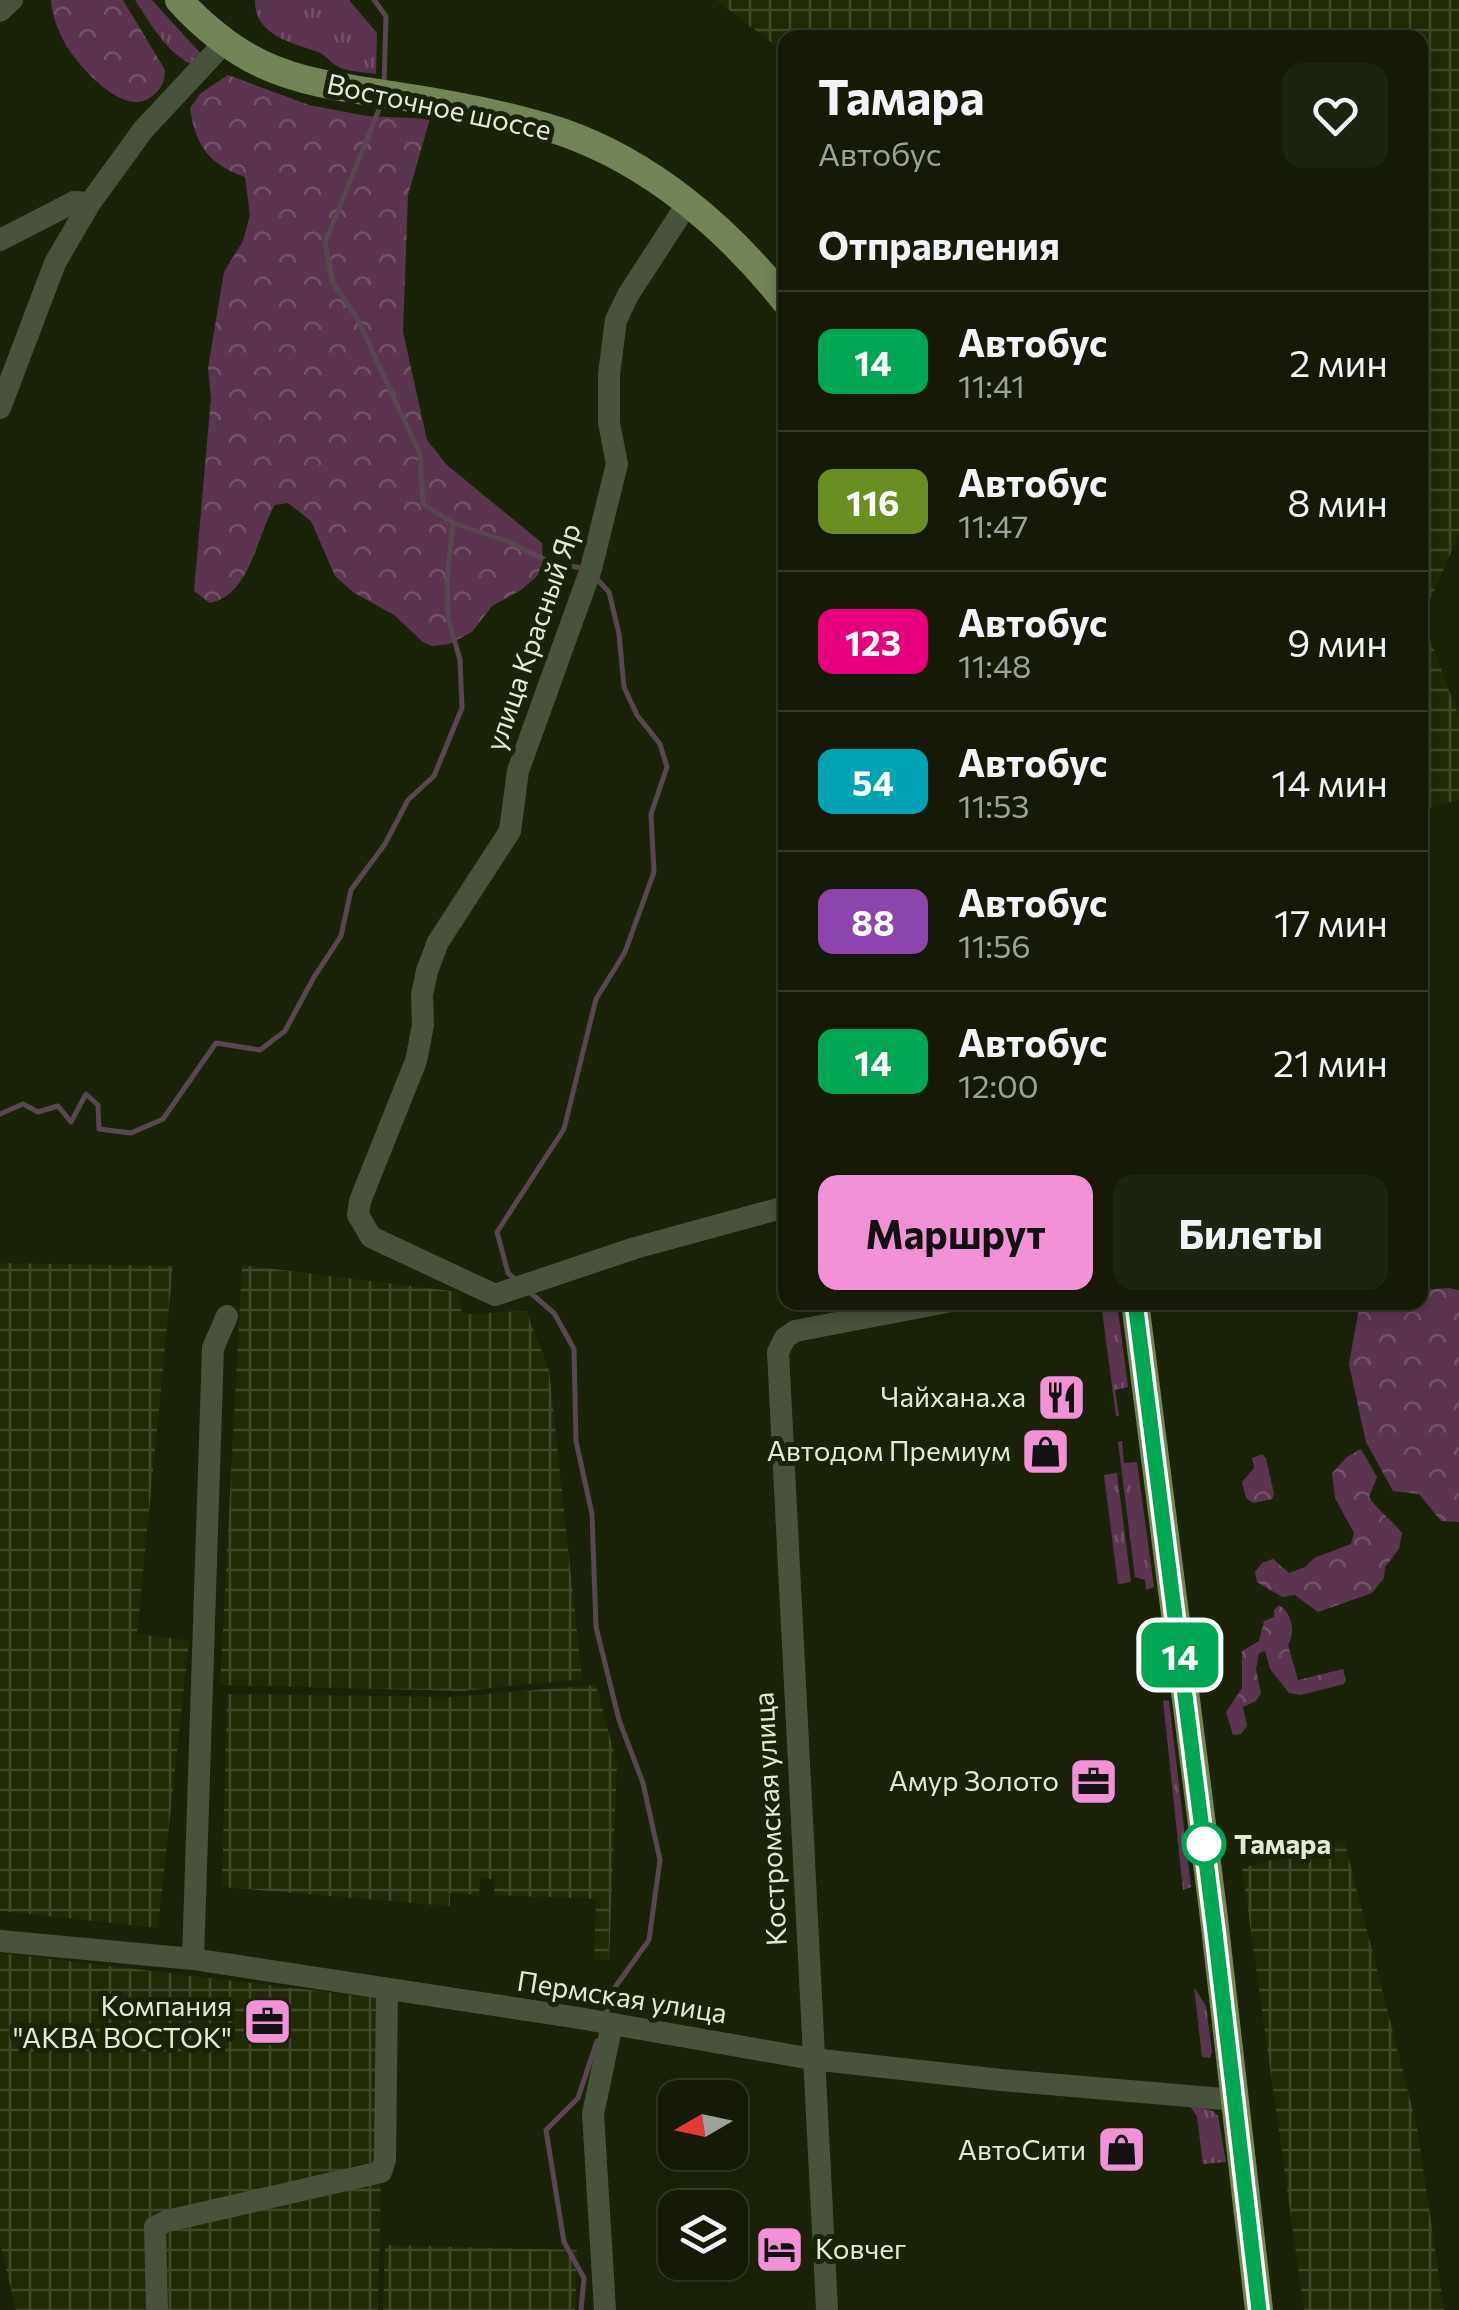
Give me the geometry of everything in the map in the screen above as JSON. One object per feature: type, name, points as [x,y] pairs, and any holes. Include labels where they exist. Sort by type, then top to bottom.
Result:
[{"type":"main road","name":"Восточное шоссе","points":[[179,0],[226,41],[263,65],[348,88],[414,98],[562,132],[622,160],[732,240],[778,292]]},
{"type":"main road","points":[[1136,1310],[1259,2310]]},
{"type":"street","points":[[0,10],[12,0]]},
{"type":"street","points":[[0,408],[49,278],[90,203],[143,130],[226,41]]},
{"type":"street","points":[[0,240],[74,202],[90,203]]},
{"type":"street","name":"улица Красный Яр","points":[[687,204],[616,320],[609,374],[609,423],[618,464],[595,552],[518,771],[510,831],[438,942],[422,995],[423,1025],[416,1061],[360,1201],[358,1215],[371,1237],[495,1294],[635,1248],[778,1210]]},
{"type":"street","name":"Костромская улица","points":[[827,2310],[778,1352],[785,1338],[795,1331],[905,1310]]},
{"type":"street","points":[[193,1959],[213,1348],[227,1316]]},
{"type":"street","name":"Пермская улица","points":[[0,1941],[193,1959],[612,2024],[812,2060],[1235,2100]]},
{"type":"street","points":[[157,2310],[154,2227],[167,2220],[381,2172],[385,2160],[387,1990]]},
{"type":"street","points":[[604,2310],[593,2114],[612,2024]]},
{"type":"shaded area","points":[[716,0],[1459,0],[1459,534],[1428,604],[1428,30],[778,30],[778,48]]},
{"type":"shaded area","points":[[1428,634],[1459,717],[1459,799],[1428,809]]},
{"type":"shaded area","points":[[0,1263],[173,1266],[137,1634],[189,1640],[158,1928],[0,1911]]},
{"type":"shaded area","points":[[242,1265],[459,1292],[462,1314],[526,1311],[549,1370],[582,1679],[463,1691],[220,1685]]},
{"type":"shaded area","points":[[596,1685],[617,1764],[609,1960],[594,1959],[596,1899],[494,1895],[495,1879],[480,1879],[479,1895],[450,1893],[450,1906],[222,1887],[227,1694],[451,1697]]},
{"type":"shaded area","points":[[1344,1840],[1417,2127],[1444,2310],[1304,2310],[1242,1868]]},
{"type":"shaded area","points":[[0,1953],[385,1999],[378,2310],[16,2310],[0,2244]]},
{"type":"shaded area","points":[[385,2245],[577,2250],[575,2310],[383,2310]]},
{"type":"green space","points":[[51,0],[123,0],[165,70],[157,92],[140,102],[128,101],[103,87],[66,45]]},
{"type":"green space","points":[[135,0],[152,0],[203,56],[201,68],[171,49]]},
{"type":"green space","points":[[255,0],[349,0],[377,33],[376,74],[341,68],[321,53],[276,36],[261,22]]},
{"type":"green space","points":[[228,75],[309,105],[367,116],[430,119],[408,195],[403,332],[427,440],[447,465],[542,543],[543,563],[537,576],[521,590],[492,606],[472,632],[449,644],[432,646],[423,642],[394,615],[353,592],[335,576],[311,521],[288,503],[275,505],[251,563],[235,589],[210,603],[194,591],[211,398],[208,368],[224,272],[243,241],[250,215],[245,177],[222,166],[206,152],[190,108],[201,93]]},
{"type":"green space","points":[[1428,1289],[1459,1290],[1459,1522],[1441,1521],[1419,1494],[1393,1491],[1366,1442],[1349,1364],[1359,1310],[1428,1310]]},
{"type":"green space","points":[[1102,1310],[1118,1310],[1128,1387],[1115,1390],[1116,1416]]},
{"type":"green space","points":[[1122,1441],[1124,1463],[1137,1462],[1154,1587],[1146,1590],[1145,1580],[1135,1577],[1118,1442]]},
{"type":"green space","points":[[1361,1449],[1377,1477],[1369,1497],[1402,1533],[1399,1549],[1385,1567],[1384,1578],[1372,1593],[1318,1612],[1295,1595],[1282,1597],[1257,1582],[1255,1572],[1262,1563],[1273,1559],[1289,1573],[1351,1544],[1354,1533],[1335,1498],[1332,1473]]},
{"type":"green space","points":[[1262,1454],[1274,1494],[1272,1499],[1253,1503],[1246,1498],[1242,1482],[1254,1468],[1252,1458]]},
{"type":"green space","points":[[1117,1473],[1131,1582],[1118,1584],[1104,1475]]},
{"type":"green space","points":[[1279,1605],[1291,1623],[1288,1645],[1298,1680],[1343,1669],[1346,1680],[1344,1684],[1301,1695],[1289,1693],[1270,1669],[1265,1651],[1259,1653],[1256,1669],[1261,1693],[1256,1701],[1243,1707],[1247,1726],[1241,1734],[1233,1735],[1226,1712],[1242,1688],[1242,1651],[1259,1641],[1264,1621],[1274,1617]]},
{"type":"green space","points":[[1156,1621],[1165,1666],[1158,1669],[1150,1623]]},
{"type":"green space","points":[[1163,1700],[1169,1701],[1191,1887],[1183,1890]]},
{"type":"green space","points":[[1194,1987],[1206,2006],[1210,2058],[1202,2057]]},
{"type":"green space","points":[[1190,2106],[1218,2116],[1226,2162],[1203,2164],[1197,2117]]},
{"type":"waterway","points":[[374,0],[386,16],[384,86]]},
{"type":"waterway","points":[[0,1114],[23,1104],[38,1112],[58,1106],[71,1122],[86,1094],[98,1105],[99,1129],[131,1133],[163,1119],[216,1043],[260,1050],[285,1031],[341,936],[351,890],[385,844],[408,800],[434,776],[462,708],[460,660],[448,617],[453,523],[423,504],[420,454],[357,318],[333,283],[325,243],[382,102]]},
{"type":"waterway","points":[[453,523],[509,542],[554,564],[584,568]]},
{"type":"waterway","points":[[515,1279],[508,1273],[497,1232],[564,1129],[596,999],[625,952],[654,872],[651,814],[667,767],[660,744],[637,715],[624,687],[619,634],[609,592],[596,578]]},
{"type":"waterway","points":[[527,1290],[554,1313],[574,1349],[576,1441],[592,1514],[596,1627],[619,1720],[643,1783],[660,1860],[649,1940],[613,1990],[605,2017]]},
{"type":"waterway","points":[[581,2310],[584,2278],[564,2242],[546,2130],[578,2098],[597,2041]]},
{"type":"bus line","name":"14","points":[[1136,1310],[1259,2310]]},
{"type":"place","name":"Чайхана.ха","points":[[1061,1397]]},
{"type":"place","name":"Автодом Премиум","points":[[1046,1451]]},
{"type":"place","name":"Амур Золото","points":[[1094,1781]]},
{"type":"place","name":"Тамара","points":[[1204,1844]]},
{"type":"place","name":"Компания \"АКВА ВОСТОК\"","points":[[267,2022]]},
{"type":"place","name":"АвтоСити","points":[[1121,2150]]},
{"type":"place","name":"Ковчег","points":[[780,2249]]}]
